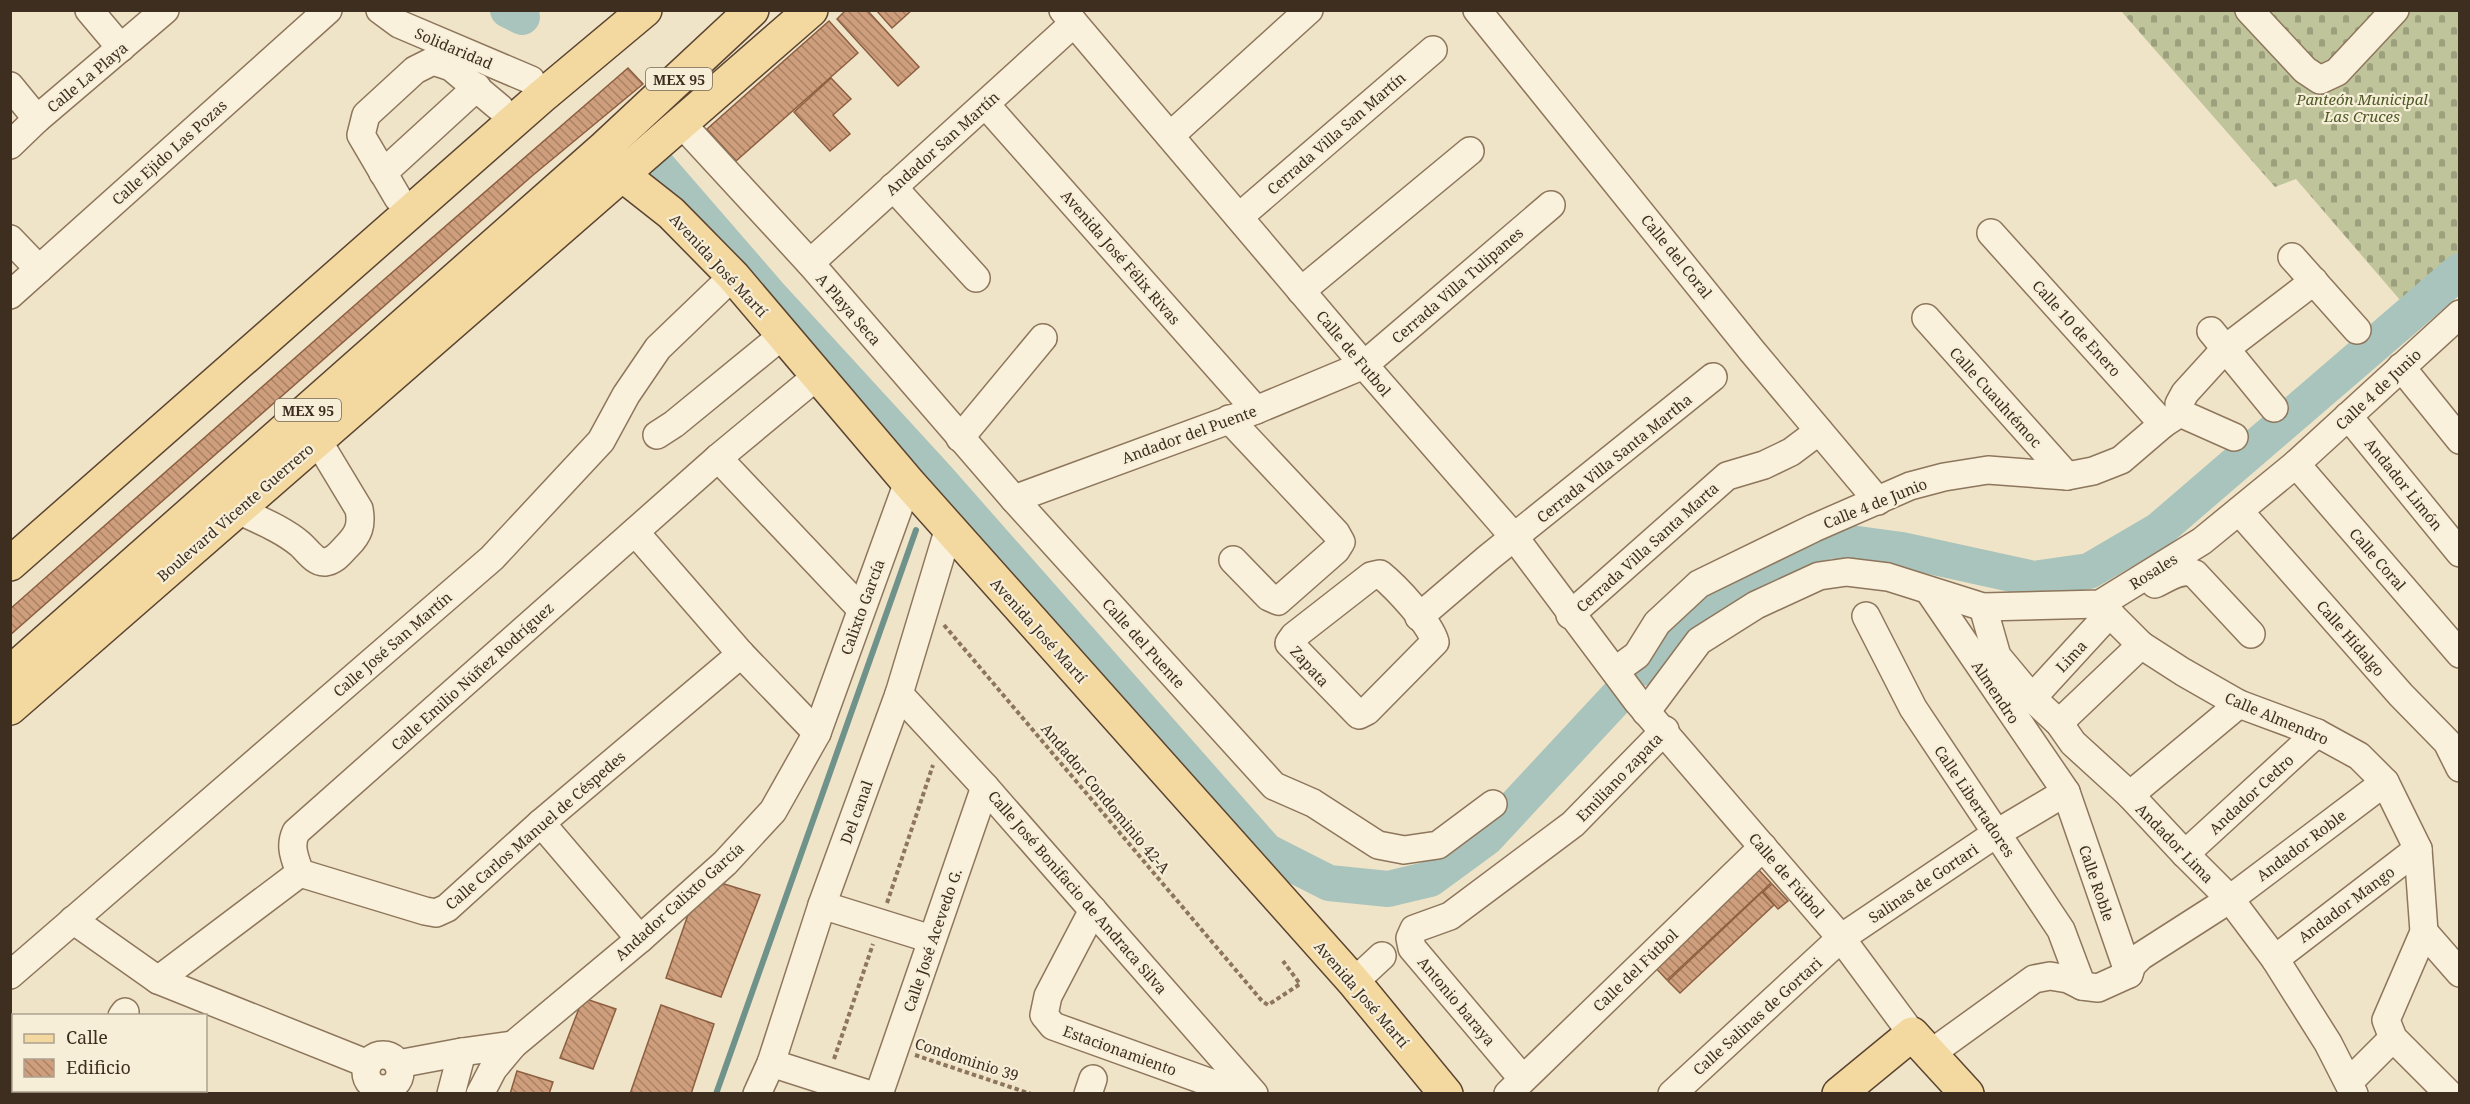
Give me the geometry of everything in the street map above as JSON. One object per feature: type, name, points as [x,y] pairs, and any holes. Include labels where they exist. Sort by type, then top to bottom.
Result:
[{"type":"main road","points":[[10,539],[489,97],[531,80],[610,10]]},
{"type":"main road","points":[[10,564],[541,97],[645,10]]},
{"type":"main road","name":"MEX 95","points":[[10,673],[605,147],[752,10]]},
{"type":"main road","name":"Boulevard Vicente Guerrero","points":[[10,708],[624,176],[811,10]]},
{"type":"main road","name":"Avenida José Martí","points":[[624,176],[671,213],[733,276],[908,482],[1354,982],[1446,1094]]},
{"type":"main road","points":[[1839,1094],[1921,1044],[1967,1094]]},
{"type":"street","points":[[89,10],[121,48]]},
{"type":"street","name":"Calle La Playa","points":[[10,145],[37,119],[165,10]]},
{"type":"street","name":"Calle Ejido Las Pozas","points":[[10,295],[328,10]]},
{"type":"street","name":"Solidaridad","points":[[380,10],[399,24],[531,80]]},
{"type":"street","points":[[1171,135],[1310,10]]},
{"type":"street","name":"Calle del Coral","points":[[1477,10],[1878,501]]},
{"type":"street","points":[[2249,10],[2305,70],[2320,80],[2337,72],[2395,10]]},
{"type":"street","name":"Calle de Futbol","points":[[1068,17],[1171,135],[1364,365],[1515,538],[1570,615],[1649,714]]},
{"type":"street","name":"Andador San Martín","points":[[810,263],[986,105],[1068,17]]},
{"type":"street","name":"Cerrada Villa San Martín","points":[[1239,217],[1433,50]]},
{"type":"street","points":[[391,185],[362,135],[366,115],[415,70],[433,61],[451,67],[489,97]]},
{"type":"street","points":[[10,86],[37,119]]},
{"type":"street","name":"Avenida José Félix Rivas","points":[[986,105],[1256,410]]},
{"type":"street","name":"A Playa Seca","points":[[681,123],[810,263],[1014,500]]},
{"type":"street","points":[[1301,291],[1470,151]]},
{"type":"street","points":[[893,187],[976,278]]},
{"type":"street","name":"Cerrada Villa Tulipanes","points":[[1364,365],[1551,205]]},
{"type":"street","name":"Calle 10 de Enero","points":[[1991,233],[2171,418]]},
{"type":"street","points":[[10,239],[39,269]]},
{"type":"street","points":[[2292,257],[2357,330]]},
{"type":"street","name":"Calle José San Martín","points":[[10,975],[492,558],[601,441],[626,395],[658,348],[733,276]]},
{"type":"street","points":[[2234,437],[2171,418],[2218,340],[2314,281]]},
{"type":"street","name":"Calle Cuauhtémoc","points":[[1926,318],[2067,476]]},
{"type":"street","name":"Calle 4 de Junio","points":[[2296,464],[2401,367],[2457,320]]},
{"type":"street","points":[[657,435],[674,424],[784,334]]},
{"type":"street","points":[[960,438],[1042,338]]},
{"type":"street","points":[[2218,340],[2274,408]]},
{"type":"street","name":"Andador del Puente","points":[[1014,500],[1256,410],[1364,365]]},
{"type":"street","points":[[2401,367],[2460,440]]},
{"type":"street","name":"Calle Emilio Núñez Rodríguez","points":[[300,873],[292,851],[292,840],[296,832],[718,459],[817,376]]},
{"type":"street","name":"Cerrada Villa Santa Martha","points":[[1515,538],[1713,377]]},
{"type":"street","name":"Andador Limón","points":[[2348,416],[2460,553]]},
{"type":"street","name":"Calle 4 de Junio","points":[[1615,671],[1637,655],[1657,623],[1699,584],[1814,528],[1910,486],[1944,477],[1988,470],[2067,476],[2093,471],[2121,460],[2171,418]]},
{"type":"street","points":[[1229,419],[1336,533],[1341,542],[1336,550],[1278,601],[1269,597],[1233,560]]},
{"type":"street","name":"Cerrada Villa Santa Marta","points":[[1570,615],[1727,476],[1764,465],[1791,452],[1820,431]]},
{"type":"street","points":[[238,510],[276,528],[298,543],[315,559],[324,563],[334,559],[358,534],[362,521],[359,508],[318,441]]},
{"type":"street","points":[[718,459],[861,609]]},
{"type":"street","name":"Rosales","points":[[2105,609],[2202,541],[2296,464]]},
{"type":"street","name":"Calle Coral","points":[[2296,464],[2460,654]]},
{"type":"street","name":"Calixto García","points":[[817,733],[908,482]]},
{"type":"street","name":"Calle del Puente","points":[[1014,500],[1274,786],[1313,803],[1378,845],[1404,850],[1438,845],[1493,804]]},
{"type":"street","name":"Calle Hidalgo","points":[[2239,511],[2401,695],[2447,742],[2460,768]]},
{"type":"street","name":"Del canal","points":[[757,1094],[771,1063],[822,905],[899,694],[949,528]]},
{"type":"street","points":[[635,532],[741,654],[817,733]]},
{"type":"street","points":[[1419,617],[1515,538]]},
{"type":"street","points":[[1983,607],[2105,609],[2180,572],[2189,571],[2196,574],[2251,634]]},
{"type":"street","name":"Emiliano zapata","points":[[1573,824],[1699,642],[1756,605],[1819,576],[1847,572],[1888,577],[1983,607]]},
{"type":"street","name":"Zapata","points":[[1380,574],[1419,617],[1435,642],[1367,711],[1359,715],[1289,644],[1294,636],[1371,576],[1380,574]]},
{"type":"street","name":"Almendro","points":[[1929,591],[2066,792]]},
{"type":"street","name":"Andador Lima","points":[[1983,607],[1997,656],[2032,698],[2059,723],[2073,743],[2130,795],[2185,854],[2216,907],[2275,959],[2328,1043],[2352,1088]]},
{"type":"street","name":"Calle Almendro","points":[[2105,609],[2141,645],[2239,704],[2317,733],[2358,756],[2385,782],[2418,849],[2424,932]]},
{"type":"street","name":"Lima","points":[[2032,698],[2105,609]]},
{"type":"street","name":"Calle Libertadores","points":[[1866,616],[1913,708],[2061,930],[2082,986]]},
{"type":"street","points":[[2059,723],[2141,645]]},
{"type":"street","name":"Calle Carlos Manuel de Céspedes","points":[[300,873],[425,911],[436,913],[447,908],[541,823],[741,654]]},
{"type":"street","name":"Calle José Bonifacio de Andraca Silva","points":[[899,694],[985,787],[1254,1094]]},
{"type":"street","points":[[2130,795],[2239,704]]},
{"type":"street","name":"Calle de Fútbol","points":[[1649,714],[1842,938],[1921,1044]]},
{"type":"street","name":"Andador Calixto García","points":[[481,1091],[493,1069],[513,1045],[640,939],[725,863],[773,811],[817,733]]},
{"type":"street","name":"Andador Cedro","points":[[2185,854],[2317,733]]},
{"type":"street","name":"Andador Roble","points":[[2129,974],[2140,956],[2216,907],[2385,782]]},
{"type":"street","name":"Calle José Acevedo G.","points":[[879,1094],[985,787]]},
{"type":"street","name":"Salinas de Gortari","points":[[1842,938],[1997,833],[2066,792]]},
{"type":"street","name":"Calle Roble","points":[[2066,792],[2129,974]]},
{"type":"street","points":[[541,823],[640,939]]},
{"type":"street","name":"Antonio baraya","points":[[1515,1086],[1413,948],[1410,938],[1414,929],[1450,916],[1573,824]]},
{"type":"street","name":"Calle del Fútbol","points":[[1515,1086],[1763,847]]},
{"type":"street","name":"Andador Mango","points":[[2275,959],[2418,849]]},
{"type":"street","points":[[158,980],[300,873]]},
{"type":"street","points":[[822,905],[931,939]]},
{"type":"street","name":"Estacionamiento","points":[[1093,910],[1048,996],[1044,1015],[1053,1026],[1242,1094]]},
{"type":"street","points":[[73,920],[158,980],[368,1064],[377,1056],[389,1056],[404,1079],[462,1052],[513,1045]]},
{"type":"street","points":[[2449,1094],[2393,1038],[2386,1020],[2424,932],[2460,973]]},
{"type":"street","name":"Calle Salinas de Gortari","points":[[1672,1094],[1842,938]]},
{"type":"street","points":[[1354,982],[1382,956]]},
{"type":"street","points":[[1921,1044],[2034,979],[2050,976],[2068,979],[2082,986],[2098,988],[2129,974]]},
{"type":"street","points":[[2352,1088],[2393,1038]]},
{"type":"street","points":[[452,1094],[462,1052]]},
{"type":"street","points":[[771,1063],[868,1094]]},
{"type":"path","name":"Andador Condominio 42-A","points":[[926,604],[1262,1001],[1268,1005],[1300,984],[1283,961]]},
{"type":"path","name":"Condominio 39","points":[[895,1048],[1031,1094]]},
{"type":"green space","name":"Panteón Municipal Las Cruces","points":[[2121,11],[2459,11],[2459,260],[2406,307],[2296,179],[2275,187]]},
{"type":"building","points":[[846,10],[867,10],[919,67],[898,86],[837,19]]},
{"type":"building","points":[[876,10],[912,10],[892,28]]},
{"type":"building","points":[[829,21],[858,53],[736,161],[707,129]]},
{"type":"building","points":[[628,68],[643,84],[532,176],[10,635],[10,609]]},
{"type":"building","points":[[831,78],[851,99],[833,115],[850,134],[830,151],[794,112]]},
{"type":"building","points":[[1757,868],[1771,883],[1667,980],[1653,965]]},
{"type":"building","points":[[721,883],[760,895],[721,997],[666,978],[689,912]]},
{"type":"building","points":[[1772,884],[1788,901],[1778,909],[1763,892]]},
{"type":"building","points":[[1762,892],[1774,905],[1680,993],[1668,981]]},
{"type":"building","points":[[583,998],[616,1009],[593,1069],[560,1058]]},
{"type":"building","points":[[661,1005],[714,1024],[691,1094],[630,1094]]},
{"type":"building","points":[[517,1071],[553,1082],[549,1094],[510,1094]]},
{"type":"waterway","points":[[508,10],[522,17]]},
{"type":"waterway","points":[[655,163],[772,298],[937,478],[1266,851],[1329,883],[1388,889],[1430,879],[1486,838],[1619,695]]},
{"type":"waterway","points":[[1642,668],[1738,586],[1828,540],[1902,550],[2034,579],[2089,571],[2159,530],[2460,271]]},
{"type":"waterway","points":[[935,483],[937,478]]},
{"type":"waterway","points":[[716,1094],[916,530]]}]
